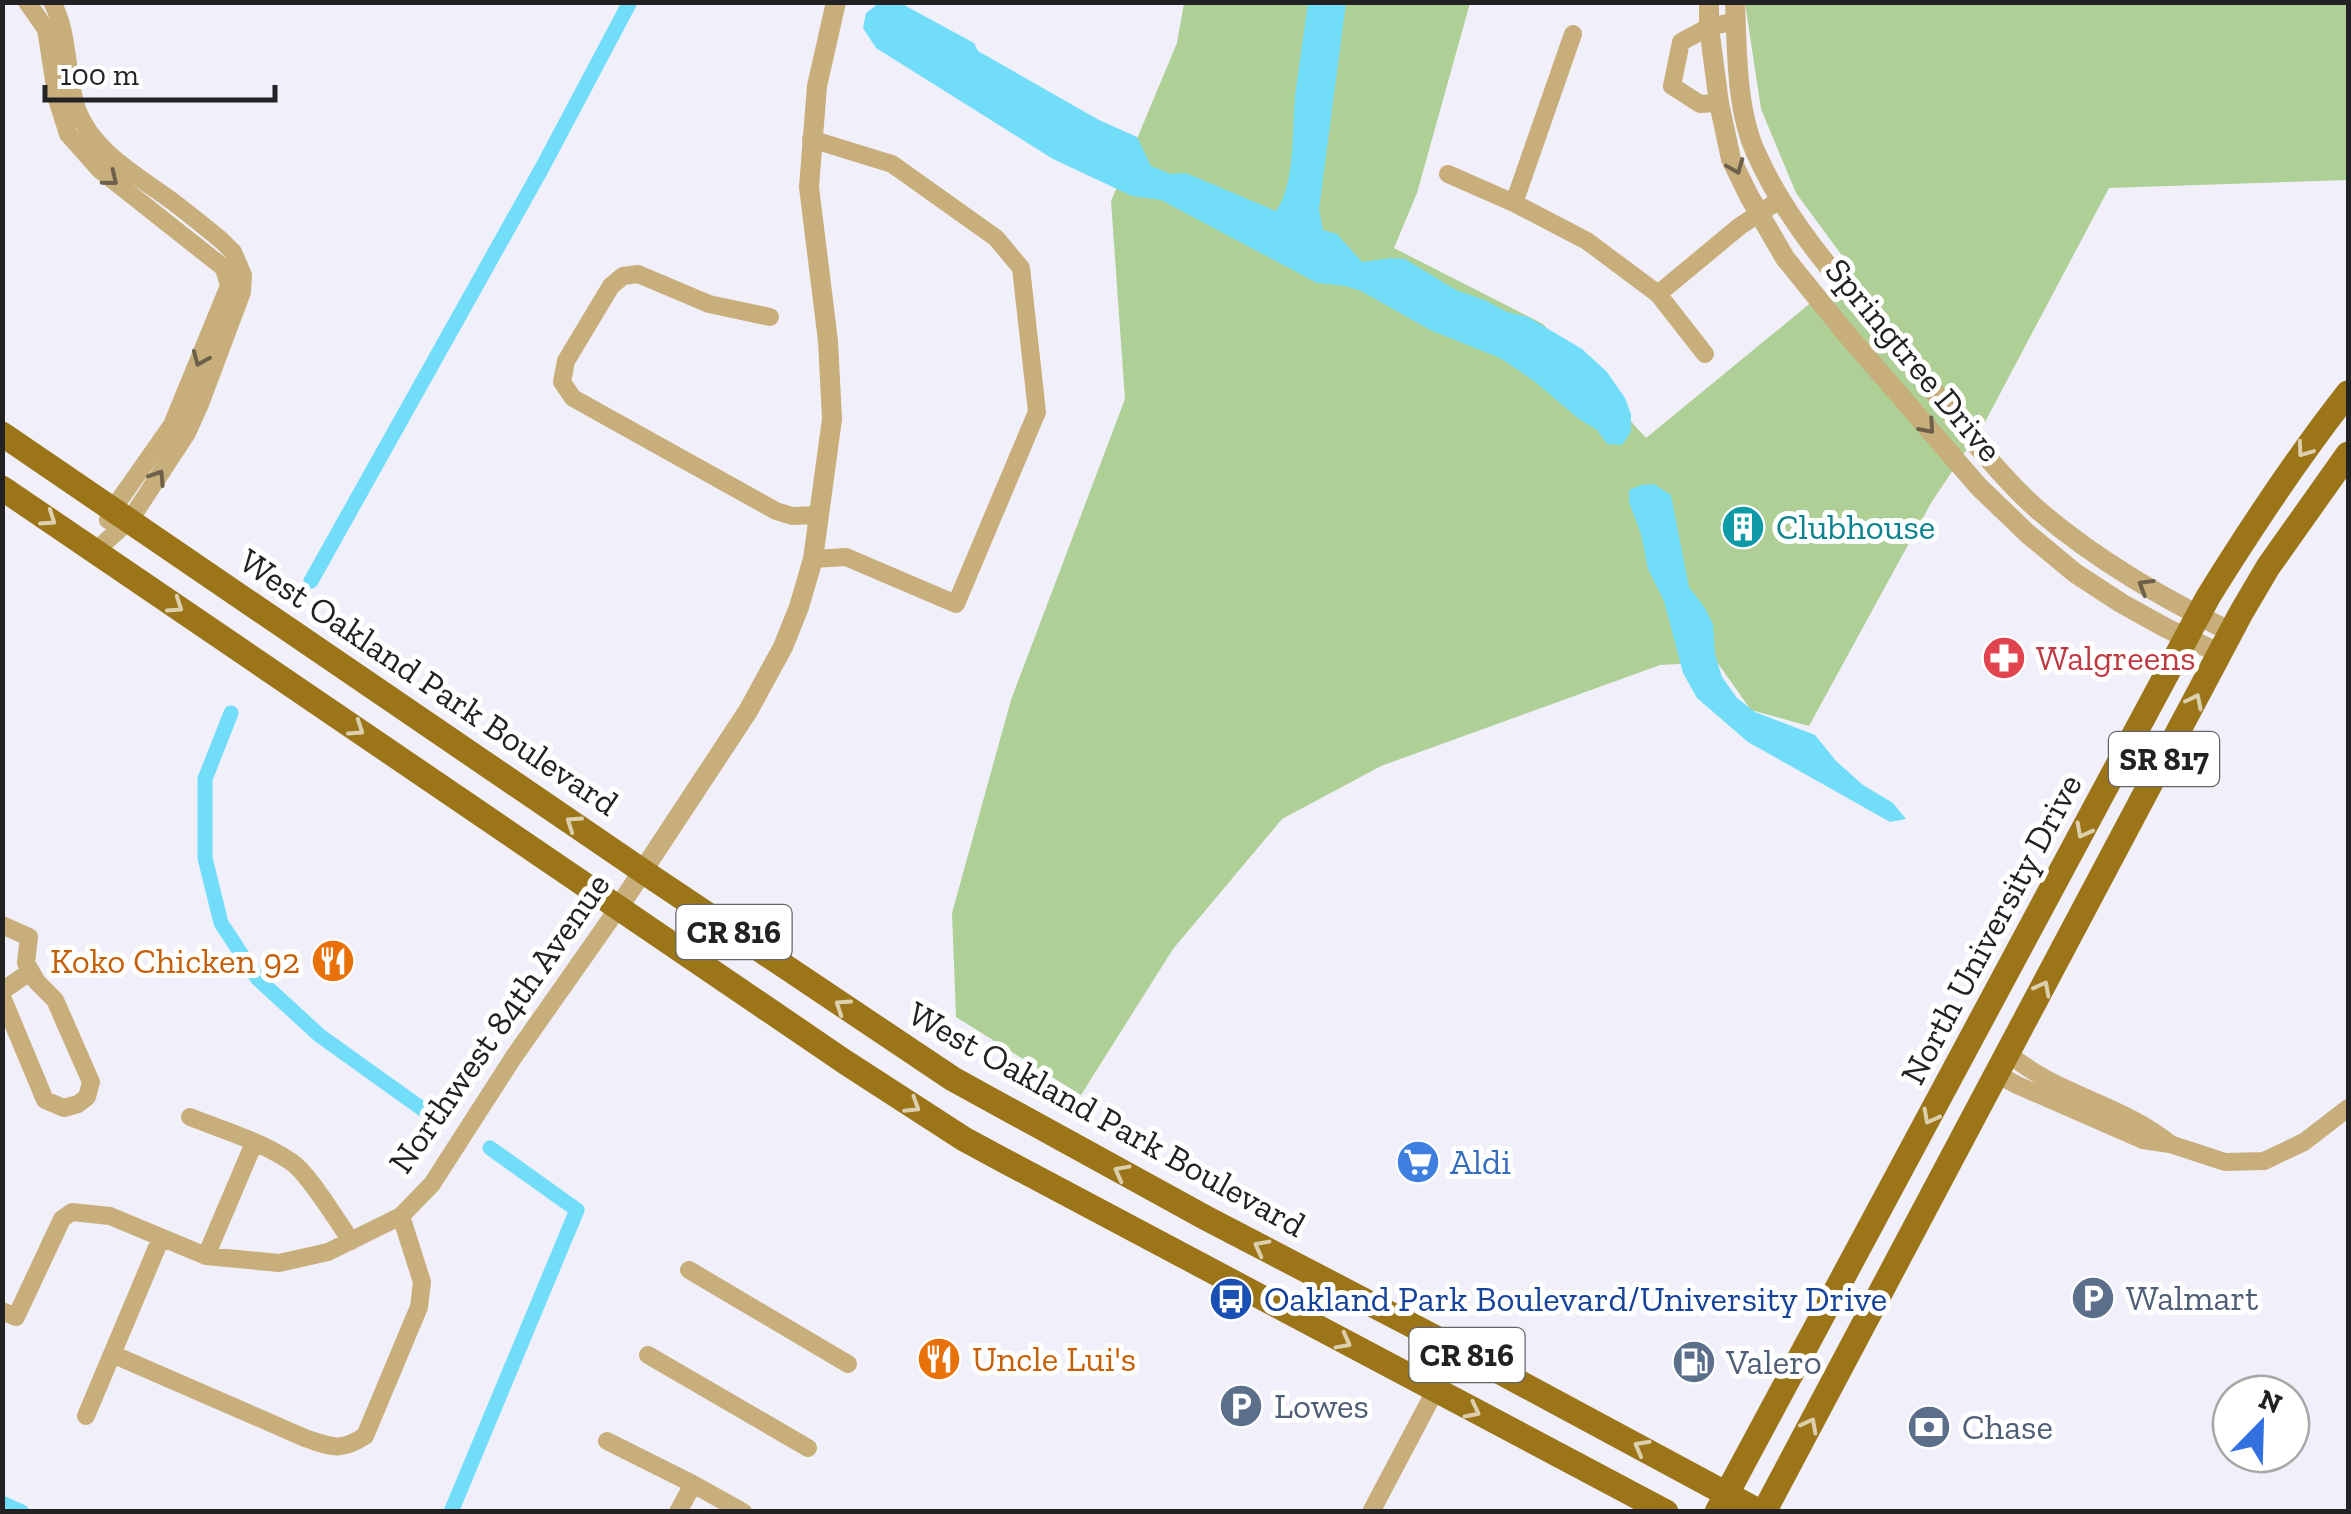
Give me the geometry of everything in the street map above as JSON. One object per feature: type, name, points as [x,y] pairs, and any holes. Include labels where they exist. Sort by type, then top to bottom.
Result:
[{"type":"main road","name":"North University Drive","points":[[1722,1502],[2192,627],[2263,509],[2348,393]]},
{"type":"main road","name":"West Oakland Park Boulevard","points":[[2,434],[895,1042],[1010,1112],[1722,1502],[1762,1512]]},
{"type":"main road","name":"North University Drive","points":[[1762,1512],[2225,643],[2268,567],[2348,454]]},
{"type":"main road","name":"CR 816","points":[[2,488],[871,1080],[964,1139],[1666,1512]]},
{"type":"main road","points":[[2002,1064],[1989,1048],[1990,1033],[2009,969]]},
{"type":"main road","points":[[1965,1134],[1970,1086],[1967,1049]]},
{"type":"street","points":[[26,2],[46,29],[56,99],[68,134],[100,170],[202,249],[228,260]]},
{"type":"street","points":[[52,2],[60,17],[78,112],[97,142],[228,260],[229,286],[172,426],[95,551]]},
{"type":"street","name":"Northwest 84th Avenue","points":[[112,1354],[305,1438],[336,1448],[365,1436],[418,1307],[422,1282],[400,1216],[432,1184],[513,1058],[644,872],[760,689],[783,647],[798,607],[813,559],[832,419],[828,341],[809,187],[817,86],[836,2]]},
{"type":"street","name":"Springtree Drive","points":[[1709,2],[1720,103],[1731,159],[1785,258],[1979,487],[2028,534],[2075,574],[2121,604],[2192,627],[2225,643]]},
{"type":"street","points":[[1720,103],[1700,104],[1672,86],[1681,42],[1736,12]]},
{"type":"street","name":"Springtree Drive","points":[[1736,12],[1741,98],[1754,150],[1781,199],[1847,291],[1995,465],[2038,509],[2192,627]]},
{"type":"street","points":[[1514,203],[1573,34]]},
{"type":"street","points":[[811,139],[892,164],[996,238],[1022,268],[1036,412],[956,604],[846,557],[813,559]]},
{"type":"street","points":[[1448,174],[1587,241],[1658,294],[1705,354]]},
{"type":"street","points":[[1658,294],[1781,199]]},
{"type":"street","points":[[770,317],[709,304],[638,274],[623,276],[611,286],[566,361],[562,382],[574,398],[776,511],[792,516],[819,515]]},
{"type":"street","points":[[2,925],[29,936],[26,963],[54,1000],[90,1082],[86,1097],[78,1104],[64,1108],[46,1100],[2,994],[31,972]]},
{"type":"street","points":[[2002,1064],[2017,1085],[2142,1140],[2170,1144],[2225,1162],[2264,1161],[2304,1142],[2348,1108]]},
{"type":"street","points":[[190,1117],[293,1162],[351,1241]]},
{"type":"street","points":[[206,1256],[254,1142]]},
{"type":"street","points":[[9,1314],[62,1219],[72,1212],[110,1216],[206,1256],[279,1262],[328,1252],[400,1216]]},
{"type":"street","points":[[86,1416],[161,1238]]},
{"type":"street","points":[[689,1270],[848,1364]]},
{"type":"street","points":[[648,1355],[808,1448]]},
{"type":"street","points":[[1371,1512],[1435,1391]]},
{"type":"street","points":[[606,1441],[743,1512]]},
{"type":"street","points":[[678,1512],[693,1484]]},
{"type":"green space","points":[[1184,3],[1470,3],[1417,193],[1394,248],[1543,324],[1646,438],[1852,269],[1796,193],[1761,109],[1745,3],[2348,3],[2348,180],[2109,188],[1985,422],[1931,503],[1809,726],[1751,710],[1717,662],[1660,665],[1381,766],[1282,819],[1173,949],[1081,1095],[956,1017],[952,913],[1011,700],[1125,399],[1111,201],[1177,43]]},
{"type":"water","points":[[879,3],[904,5],[1099,120],[1137,137],[1151,166],[1171,174],[1186,173],[1276,211],[1290,169],[1308,3],[1346,3],[1319,209],[1323,230],[1337,234],[1362,262],[1405,259],[1456,290],[1528,317],[1582,349],[1607,372],[1625,398],[1631,414],[1631,432],[1622,445],[1607,444],[1597,430],[1500,358],[1430,330],[1361,291],[1317,283],[1161,200],[1132,196],[1053,159],[876,48],[863,28],[866,13]]},
{"type":"water","points":[[1654,484],[1671,495],[1689,587],[1713,624],[1715,654],[1722,677],[1737,698],[1755,712],[1815,735],[1836,761],[1863,785],[1893,803],[1906,819],[1890,822],[1748,742],[1697,698],[1683,673],[1664,601],[1648,569],[1629,502],[1629,490]]},
{"type":"waterway","points":[[311,581],[542,168],[630,2]]},
{"type":"waterway","points":[[231,713],[205,779],[205,858],[221,923],[257,978],[319,1035],[432,1116]]},
{"type":"waterway","points":[[451,1512],[577,1210],[490,1148]]},
{"type":"waterway","points":[[2,1503],[22,1512]]},
{"type":"place","name":"Clubhouse","points":[[1743,527]]},
{"type":"place","name":"Walgreens","points":[[2004,658]]},
{"type":"place","name":"Koko Chicken 92","points":[[333,961]]},
{"type":"place","name":"Aldi","points":[[1418,1162]]},
{"type":"place","name":"Walmart","points":[[2093,1298]]},
{"type":"place","name":"Oakland Park Boulevard/University Drive","points":[[1231,1299]]},
{"type":"place","name":"Uncle Lui's","points":[[939,1359]]},
{"type":"place","name":"Valero","points":[[1694,1362]]},
{"type":"place","name":"Lowes","points":[[1241,1406]]},
{"type":"place","name":"Chase","points":[[1929,1427]]}]
